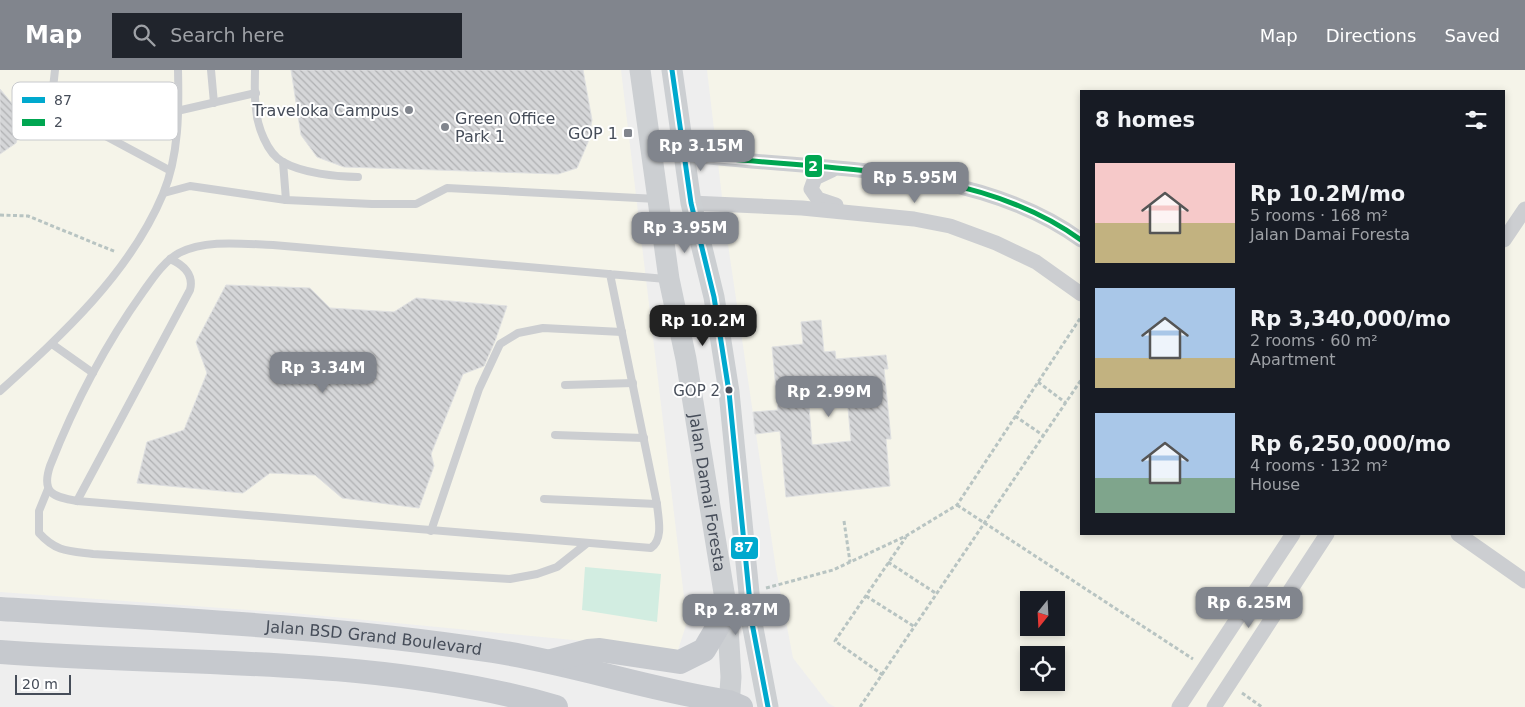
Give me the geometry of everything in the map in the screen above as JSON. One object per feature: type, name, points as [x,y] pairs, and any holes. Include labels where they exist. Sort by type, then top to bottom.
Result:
[{"type":"main road","name":"Jalan Damai Foresta","points":[[640,70],[669,279],[687,368],[727,611],[733,705]]},
{"type":"main road","name":"Jalan Damai Foresta","points":[[672,70],[691,203],[714,297],[729,392],[752,623],[768,707]]},
{"type":"main road","name":"Jalan BSD Grand Boulevard","points":[[0,609],[271,626],[393,638],[551,661],[637,684],[733,705]]},
{"type":"main road","points":[[551,661],[588,651],[600,650],[680,662],[704,650],[727,611]]},
{"type":"main road","points":[[0,652],[256,665],[390,675],[506,695],[556,707]]},
{"type":"street","points":[[683,154],[918,177],[962,187],[1013,203],[1057,222],[1080,239]]},
{"type":"street","points":[[832,169],[815,178],[811,189],[818,199],[869,215]]},
{"type":"street","points":[[691,203],[802,208],[914,219],[950,226],[996,243],[1036,262],[1080,293]]},
{"type":"street","points":[[1505,239],[1525,209]]},
{"type":"street","points":[[1179,707],[1292,535]]},
{"type":"street","points":[[1214,707],[1326,535]]},
{"type":"street","points":[[1459,535],[1525,581]]},
{"type":"street","points":[[0,659],[45,655]]},
{"type":"lane","points":[[211,70],[214,103]]},
{"type":"lane","points":[[255,70],[256,109],[266,143],[283,162],[342,177],[358,177]]},
{"type":"lane","points":[[178,111],[256,93]]},
{"type":"lane","points":[[113,140],[169,170]]},
{"type":"lane","points":[[0,390],[52,344],[96,297],[128,257],[141,237],[164,193],[175,140]]},
{"type":"lane","points":[[283,162],[286,200]]},
{"type":"lane","points":[[164,193],[190,186],[286,200],[416,204],[447,188],[657,199]]},
{"type":"lane","points":[[610,274],[657,504],[658,535],[656,544],[651,548],[77,501],[55,496],[48,489],[46,480],[50,466],[93,372],[130,310],[170,259],[186,250],[208,245],[244,244],[610,274],[669,279]]},
{"type":"lane","points":[[77,501],[190,290],[191,279],[188,272],[181,265],[170,259]]},
{"type":"lane","points":[[431,531],[479,389],[500,344],[518,332],[544,328],[622,332]]},
{"type":"lane","points":[[52,344],[93,372]]},
{"type":"lane","points":[[565,385],[633,384]]},
{"type":"lane","points":[[555,435],[644,438]]},
{"type":"lane","points":[[48,489],[39,511],[39,532],[47,542],[61,550],[93,554],[510,579],[537,574],[557,566],[586,544]]},
{"type":"lane","points":[[544,499],[657,504]]},
{"type":"path","points":[[0,215],[28,216],[128,257]]},
{"type":"path","points":[[749,592],[833,570],[906,536],[956,505],[1080,319]]},
{"type":"path","points":[[1038,382],[1066,403]]},
{"type":"path","points":[[860,707],[1080,382]]},
{"type":"path","points":[[1015,416],[1044,436]]},
{"type":"path","points":[[956,505],[986,522],[1206,668]]},
{"type":"path","points":[[844,521],[850,562]]},
{"type":"path","points":[[883,675],[835,641],[906,536]]},
{"type":"path","points":[[888,562],[937,594]]},
{"type":"path","points":[[866,596],[915,627]]},
{"type":"path","points":[[1229,684],[1262,707]]},
{"type":"shaded area","points":[[0,70],[621,70],[687,622],[678,650],[292,613],[0,592]]},
{"type":"shaded area","points":[[707,70],[1525,70],[1525,707],[835,707],[828,703],[793,658],[776,569],[726,231]]},
{"type":"green space","points":[[585,567],[661,574],[657,622],[582,610]]},
{"type":"building","name":"Green Office Park 1","points":[[291,70],[583,70],[592,120],[588,142],[577,168],[558,174],[344,167],[317,157],[301,135]]},
{"type":"building","points":[[0,89],[12,104],[12,140],[17,140],[16,143],[0,154]]},
{"type":"building","points":[[226,285],[310,288],[330,308],[394,312],[416,298],[507,306],[484,366],[463,374],[431,454],[434,466],[419,508],[342,498],[315,475],[270,473],[243,493],[137,483],[147,442],[184,430],[207,373],[196,342]]},
{"type":"building","points":[[821,320],[824,352],[835,351],[836,359],[886,355],[888,369],[884,369],[891,439],[886,439],[890,486],[786,497],[780,431],[755,434],[753,412],[778,410],[772,347],[803,344],[801,322]],"holes":[[[845,376],[851,441],[812,445],[807,380]]]},
{"type":"transit line","name":"87","points":[[672,70],[691,203],[714,297],[729,392],[752,623],[768,707]]},
{"type":"transit line","name":"2","points":[[683,154],[837,168],[890,174],[942,183],[991,196],[1038,214],[1080,239]]},
{"type":"place","name":"Traveloka Campus","points":[[409,110]]},
{"type":"place","name":"Green Office Park 1","points":[[445,127]]},
{"type":"place","name":"GOP 1","points":[[628,133]]},
{"type":"place","name":"GOP 2","points":[[729,390]]}]
